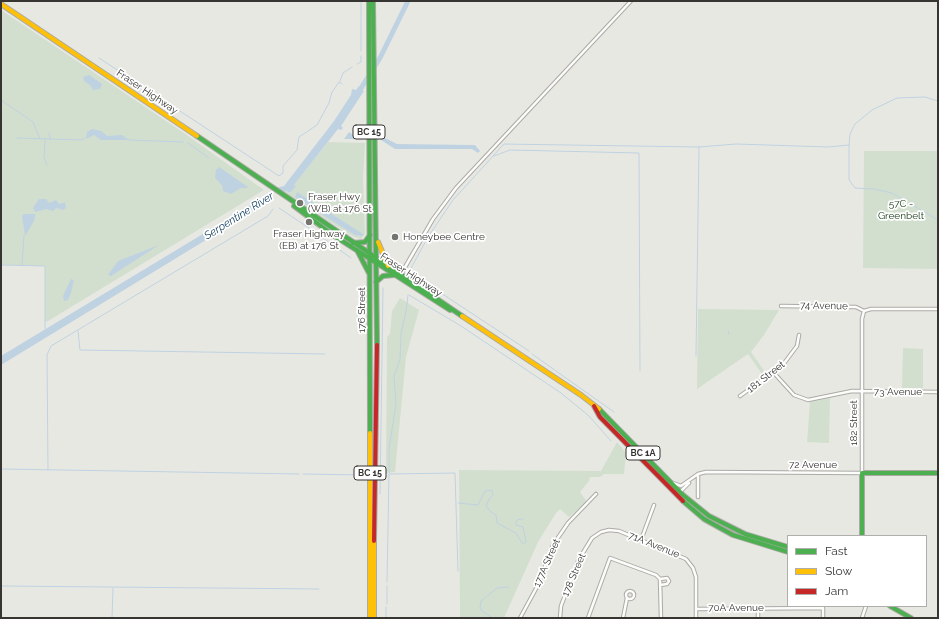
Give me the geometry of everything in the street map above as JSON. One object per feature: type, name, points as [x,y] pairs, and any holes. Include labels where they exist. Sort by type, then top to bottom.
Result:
[{"type":"main road","name":"176 Street","points":[[369,1],[370,618]]},
{"type":"main road","name":"176 Street","points":[[372,1],[374,55],[376,282]]},
{"type":"main road","name":"Fraser Highway","points":[[1,4],[353,243],[394,275],[474,324],[589,401],[604,413],[680,492],[697,507],[725,525],[745,534],[787,547]]},
{"type":"main road","name":"Fraser Highway","points":[[282,196],[305,215],[357,250],[370,256]]},
{"type":"main road","points":[[353,243],[365,242],[370,235]]},
{"type":"main road","points":[[376,239],[388,266]]},
{"type":"main road","points":[[357,250],[370,275]]},
{"type":"main road","name":"Fraser Highway","points":[[376,260],[401,274],[435,299]]},
{"type":"main road","points":[[376,260],[435,299]]},
{"type":"main road","points":[[376,282],[383,276],[394,275]]},
{"type":"main road","name":"BC 15","points":[[374,618],[376,282]]},
{"type":"main road","name":"Fraser Highway","points":[[589,401],[600,416],[676,496],[704,519],[727,532],[787,552]]},
{"type":"main road","name":"72 Avenue","points":[[862,473],[938,473]]},
{"type":"main road","name":"182 Street","points":[[862,473],[862,535]]},
{"type":"main road","points":[[892,607],[911,618]]},
{"type":"street","points":[[401,274],[433,219],[456,188],[631,1]]},
{"type":"street","name":"74 Avenue","points":[[781,306],[856,307],[864,311],[871,309],[938,309]]},
{"type":"street","name":"182 Street","points":[[862,473],[864,311]]},
{"type":"street","name":"181 Street","points":[[740,396],[774,373],[792,355],[799,341],[799,335]]},
{"type":"street","name":"73 Avenue","points":[[774,373],[790,392],[802,399],[812,400],[840,392],[938,392]]},
{"type":"street","name":"72 Avenue","points":[[698,474],[706,472],[862,473]]},
{"type":"street","points":[[676,496],[698,474]]},
{"type":"street","points":[[698,474],[698,498]]},
{"type":"street","points":[[672,483],[682,486],[690,481]]},
{"type":"street","name":"177A Street","points":[[520,618],[538,585],[554,544],[573,517],[593,499],[596,494]]},
{"type":"street","points":[[641,540],[654,505]]},
{"type":"street","name":"71A Avenue","points":[[596,534],[605,530],[613,530],[686,559],[694,570],[696,582],[696,618]]},
{"type":"street","name":"178 Street","points":[[560,618],[561,606],[577,564],[589,542],[596,534]]},
{"type":"street","points":[[588,618],[610,558],[656,575],[660,579],[660,618]]},
{"type":"street","points":[[660,579],[667,578],[669,581],[667,584],[660,585]]},
{"type":"street","points":[[623,618],[627,598]]},
{"type":"street","points":[[862,618],[866,607]]},
{"type":"street","points":[[758,608],[758,618]]},
{"type":"street","name":"70A Avenue","points":[[696,609],[824,608],[824,618]]},
{"type":"green space","points":[[1,10],[184,133],[264,190],[45,322],[45,266],[1,265]]},
{"type":"green space","points":[[328,142],[365,143],[363,178],[365,234],[361,239],[354,237],[283,193],[286,191],[290,193],[294,185]]},
{"type":"green space","name":"57C - Greenbelt","points":[[864,151],[938,151],[938,269],[863,268]]},
{"type":"green space","points":[[400,298],[419,310],[406,357],[395,472],[386,473],[387,337],[390,334],[392,311]]},
{"type":"green space","points":[[698,309],[779,310],[764,335],[751,352],[767,375],[764,377],[748,354],[697,389]]},
{"type":"green space","points":[[903,348],[923,349],[923,388],[902,388]]},
{"type":"green space","points":[[830,398],[829,443],[807,442],[810,402]]},
{"type":"green space","points":[[617,442],[626,453],[624,474],[604,474],[600,477],[590,477],[589,481],[580,492],[587,502],[569,517],[560,509],[556,513],[538,542],[504,618],[460,618],[459,470],[601,471]]},
{"type":"water","points":[[89,75],[102,84],[100,89],[93,90],[90,85],[84,81],[83,77]]},
{"type":"water","points":[[359,86],[364,91],[341,126],[343,128],[341,130],[338,129],[294,185],[296,186],[290,193],[286,191],[1,365],[1,356],[264,197],[276,188],[284,186],[334,121],[351,95],[352,89],[356,90]]},
{"type":"water","points":[[92,129],[101,131],[107,136],[122,135],[129,140],[101,140],[94,135],[86,139],[87,132]]},
{"type":"water","points":[[349,132],[353,135],[359,135],[359,139],[344,139]]},
{"type":"water","points":[[381,136],[397,144],[475,145],[480,151],[478,153],[472,149],[395,149],[381,140]]},
{"type":"water","points":[[219,167],[248,187],[241,188],[231,194],[223,191],[222,185],[215,178],[216,170]]},
{"type":"water","points":[[297,192],[363,234],[363,236],[355,235],[295,197]]},
{"type":"water","points":[[39,199],[46,199],[49,203],[56,200],[59,204],[65,202],[66,208],[63,210],[56,208],[53,211],[46,209],[35,212],[33,208]]},
{"type":"water","points":[[24,214],[35,214],[34,221],[25,236],[22,216]]},
{"type":"water","points":[[159,245],[111,276],[108,275],[118,261]]},
{"type":"water","points":[[71,279],[74,280],[71,293],[68,300],[64,301],[63,296]]},
{"type":"pier","points":[[274,187],[284,194],[276,200],[266,194]]},
{"type":"waterway","points":[[361,1],[361,51]]},
{"type":"waterway","name":"Serpentine River","points":[[358,93],[380,58],[408,1]]},
{"type":"waterway","points":[[357,64],[361,62],[361,56]]},
{"type":"waterway","points":[[99,58],[279,176],[283,173],[283,166],[297,150],[299,137],[317,125],[329,103],[332,92],[339,82],[342,84]]},
{"type":"waterway","points":[[340,81],[343,73],[352,67]]},
{"type":"waterway","points":[[938,101],[925,97],[897,98],[872,110],[855,124],[850,134],[849,145],[849,180],[855,188],[874,189],[892,193],[938,220]]},
{"type":"waterway","points":[[1,100],[33,122],[40,139]]},
{"type":"waterway","points":[[49,133],[50,139]]},
{"type":"waterway","points":[[17,138],[81,140],[85,138]]},
{"type":"waterway","points":[[45,140],[44,157],[47,165]]},
{"type":"waterway","points":[[129,140],[183,142]]},
{"type":"waterway","points":[[188,143],[209,158]]},
{"type":"waterway","points":[[529,351],[409,272],[428,237],[453,200],[504,144],[699,147],[736,144],[828,147],[849,145]]},
{"type":"waterway","points":[[696,356],[699,147]]},
{"type":"waterway","points":[[494,156],[510,150],[639,153],[640,371]]},
{"type":"waterway","points":[[279,208],[312,230]]},
{"type":"waterway","points":[[48,470],[47,355],[51,346],[268,216],[273,209]]},
{"type":"waterway","points":[[22,265],[24,236]]},
{"type":"waterway","points":[[320,236],[351,258]]},
{"type":"waterway","points":[[1,265],[45,266],[45,329]]},
{"type":"waterway","points":[[380,494],[383,288]]},
{"type":"waterway","points":[[408,295],[401,333],[400,360],[394,376],[396,404],[389,449],[389,472],[390,474],[455,473],[458,571]]},
{"type":"waterway","points":[[409,295],[461,326],[561,393],[589,416],[611,441]]},
{"type":"waterway","points":[[78,331],[80,350],[325,354]]},
{"type":"waterway","points":[[532,354],[614,412]]},
{"type":"waterway","points":[[1,469],[299,474]]},
{"type":"waterway","points":[[303,474],[362,475]]},
{"type":"waterway","points":[[387,582],[389,474]]},
{"type":"waterway","points":[[458,503],[478,505],[485,491],[492,490],[493,495],[489,499],[486,506],[496,515],[497,523],[516,533],[522,543],[525,543],[526,541],[523,527],[516,525],[517,520],[523,519]]},
{"type":"waterway","points":[[1,586],[319,589]]},
{"type":"waterway","points":[[387,586],[387,604]]},
{"type":"waterway","points":[[493,618],[482,611],[480,608],[481,601],[497,588],[509,587]]},
{"type":"waterway","points":[[112,618],[113,588]]},
{"type":"waterway","points":[[386,607],[386,618]]},
{"type":"traffic: fast","points":[[369,1],[370,433]]},
{"type":"traffic: fast","points":[[373,1],[377,345]]},
{"type":"traffic: fast","points":[[197,136],[462,316]]},
{"type":"traffic: fast","points":[[294,206],[333,235],[450,310]]},
{"type":"traffic: fast","points":[[353,243],[365,242],[370,235]]},
{"type":"traffic: fast","points":[[357,250],[369,273]]},
{"type":"traffic: fast","points":[[376,282],[383,276],[394,275]]},
{"type":"traffic: fast","points":[[599,409],[683,495],[709,516],[745,534],[787,547]]},
{"type":"traffic: fast","points":[[862,535],[862,473],[938,473]]},
{"type":"traffic: fast","points":[[683,501],[704,519],[733,535],[787,552]]},
{"type":"traffic: fast","points":[[892,607],[911,618]]},
{"type":"traffic: slow","points":[[1,4],[197,136]]},
{"type":"traffic: slow","points":[[378,242],[388,266]]},
{"type":"traffic: slow","points":[[462,316],[581,395],[599,409]]},
{"type":"traffic: slow","points":[[370,433],[370,618]]},
{"type":"traffic: slow","points":[[374,541],[374,618]]},
{"type":"traffic: jam","points":[[374,541],[377,345]]},
{"type":"traffic: jam","points":[[594,406],[600,417],[683,501]]},
{"type":"place","name":"Fraser Hwy (WB) at 176 St","points":[[300,203]]},
{"type":"place","name":"Fraser Highway (EB) at 176 St","points":[[309,222]]},
{"type":"place","name":"Honeybee Centre","points":[[395,237]]}]
